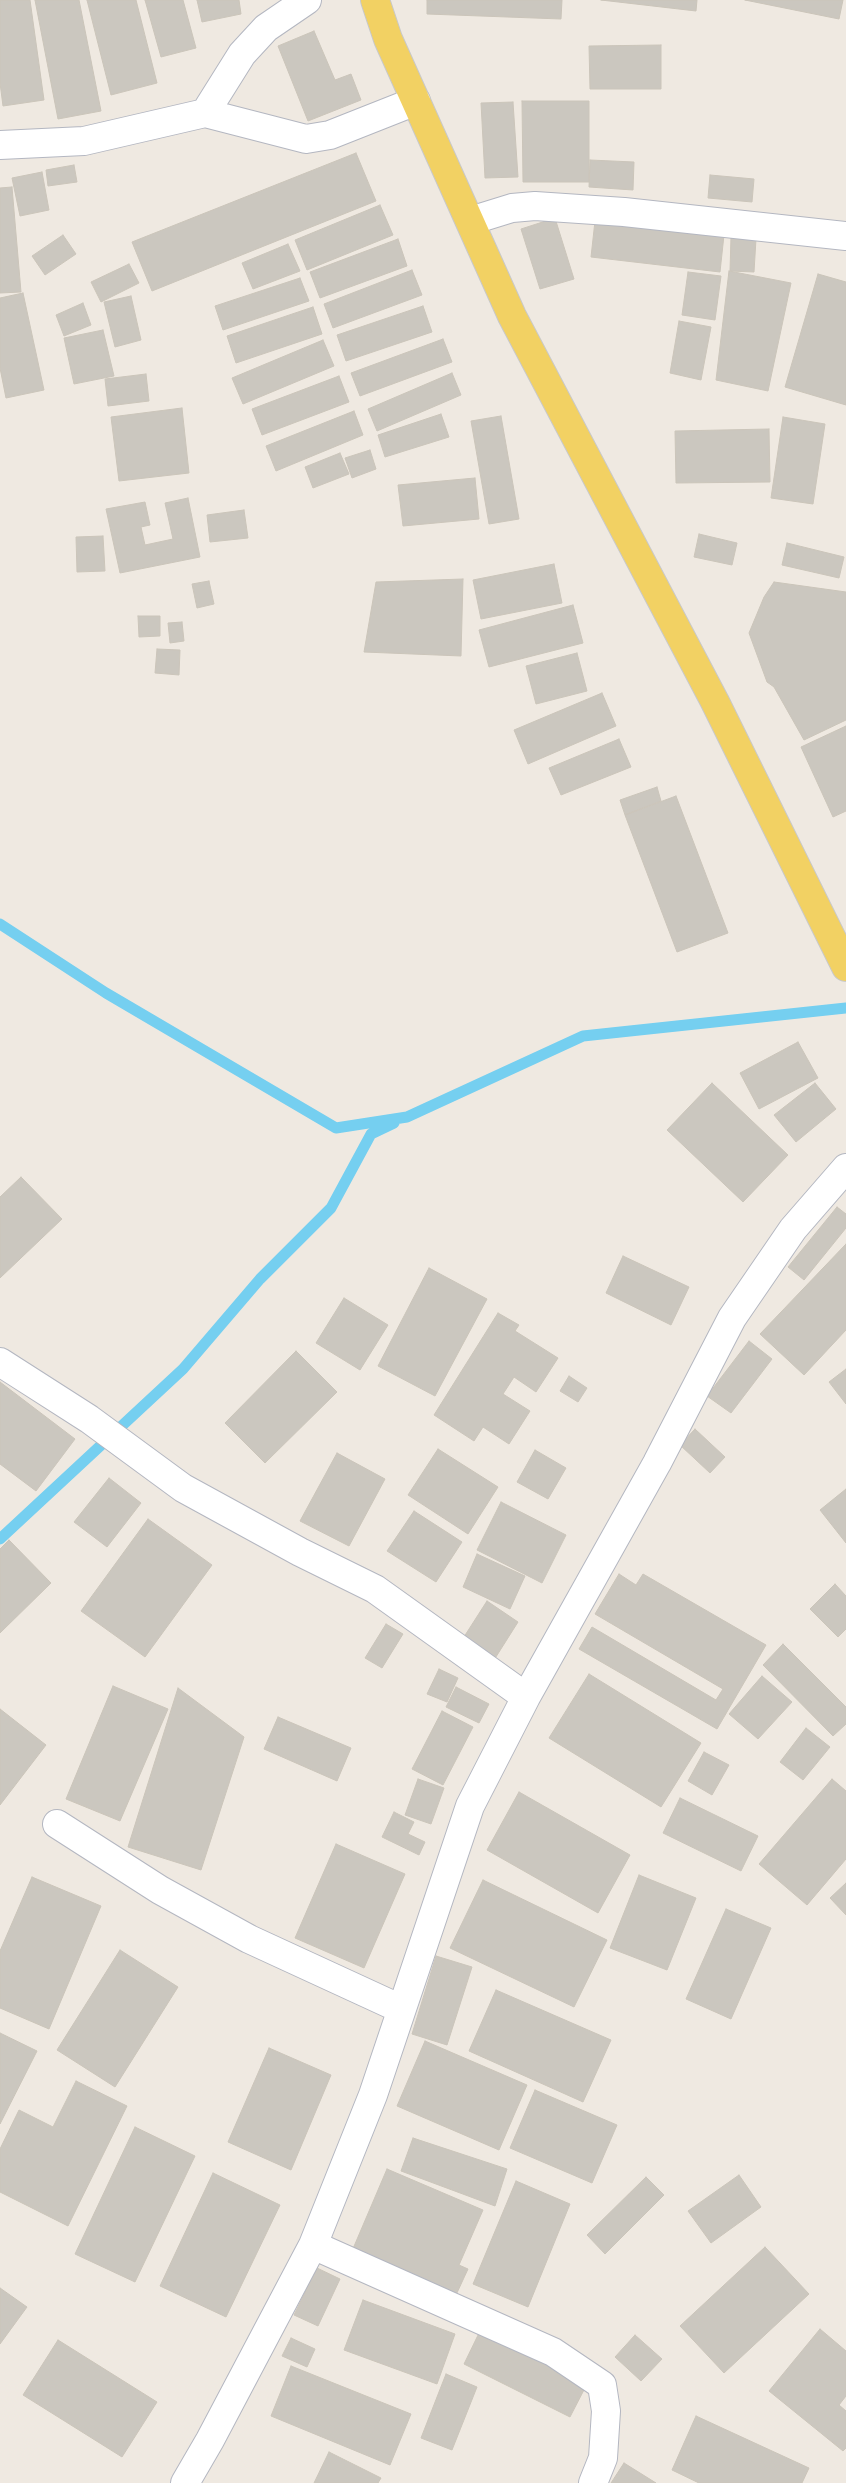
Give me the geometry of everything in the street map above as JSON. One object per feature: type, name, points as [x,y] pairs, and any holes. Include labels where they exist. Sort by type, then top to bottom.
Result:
[{"type":"main road","points":[[375,0],[388,40],[512,316],[716,702],[846,967]]},
{"type":"street","points":[[205,113],[242,54],[266,28],[307,0]]},
{"type":"street","points":[[0,145],[84,140],[205,113],[306,139],[330,135],[416,101]]},
{"type":"street","points":[[470,222],[512,208],[535,206],[624,212],[846,236]]},
{"type":"street","points":[[185,2483],[210,2440],[313,2244],[373,2095],[470,1806],[526,1697],[657,1463],[732,1318],[793,1229],[846,1168]]},
{"type":"street","points":[[0,1362],[89,1419],[183,1488],[300,1552],[375,1589],[526,1697]]},
{"type":"street","points":[[57,1824],[160,1890],[249,1939],[402,2009]]},
{"type":"street","points":[[313,2244],[553,2352],[602,2385],[606,2411],[603,2458],[593,2483]]},
{"type":"building","points":[[0,0],[30,0],[44,100],[3,106],[0,83]]},
{"type":"building","points":[[35,0],[79,0],[101,111],[58,119]]},
{"type":"building","points":[[87,0],[136,0],[157,83],[111,95]]},
{"type":"building","points":[[145,0],[183,0],[196,48],[161,57]]},
{"type":"building","points":[[197,0],[239,0],[241,14],[202,22]]},
{"type":"building","points":[[427,0],[562,0],[561,19],[427,14]]},
{"type":"building","points":[[601,0],[697,0],[696,11]]},
{"type":"building","points":[[745,0],[843,0],[839,19]]},
{"type":"building","points":[[314,31],[335,80],[351,74],[361,100],[308,121],[278,46]]},
{"type":"building","points":[[661,45],[661,89],[590,89],[589,46]]},
{"type":"building","points":[[522,101],[589,101],[589,182],[523,182]]},
{"type":"building","points":[[513,102],[518,177],[485,178],[481,103]]},
{"type":"building","points":[[356,153],[376,201],[152,291],[132,242]]},
{"type":"building","points":[[590,160],[634,162],[633,190],[589,187]]},
{"type":"building","points":[[74,165],[77,182],[48,186],[46,170]]},
{"type":"building","points":[[42,172],[49,210],[20,216],[12,178]]},
{"type":"building","points":[[710,175],[754,179],[752,202],[708,198]]},
{"type":"building","points":[[12,187],[21,292],[0,293],[0,188]]},
{"type":"building","points":[[380,205],[393,235],[307,270],[295,240]]},
{"type":"building","points":[[555,218],[574,279],[540,289],[521,229]]},
{"type":"building","points":[[595,221],[724,235],[720,272],[591,257]]},
{"type":"building","points":[[63,235],[76,254],[45,275],[32,256]]},
{"type":"building","points":[[731,237],[756,239],[754,272],[730,271]]},
{"type":"building","points":[[398,239],[407,266],[320,298],[310,272]]},
{"type":"building","points":[[288,244],[300,271],[253,289],[242,263]]},
{"type":"building","points":[[129,264],[139,283],[101,302],[91,282]]},
{"type":"building","points":[[412,270],[422,295],[333,328],[324,304]]},
{"type":"building","points":[[729,271],[791,283],[768,391],[716,380]]},
{"type":"building","points":[[688,272],[721,276],[715,320],[682,315]]},
{"type":"building","points":[[818,274],[846,282],[846,405],[785,387]]},
{"type":"building","points":[[300,278],[309,301],[223,330],[215,306]]},
{"type":"building","points":[[23,293],[44,390],[6,398],[0,368],[0,298]]},
{"type":"building","points":[[131,296],[141,340],[115,347],[104,302]]},
{"type":"building","points":[[83,303],[91,325],[64,336],[56,315]]},
{"type":"building","points":[[423,306],[432,332],[346,361],[337,335]]},
{"type":"building","points":[[313,307],[322,334],[236,363],[227,336]]},
{"type":"building","points":[[679,321],[711,327],[701,380],[670,373]]},
{"type":"building","points":[[103,330],[114,376],[74,384],[64,338]]},
{"type":"building","points":[[443,339],[452,362],[360,396],[351,373]]},
{"type":"building","points":[[323,340],[334,366],[243,404],[232,378]]},
{"type":"building","points":[[452,373],[461,395],[377,431],[368,409]]},
{"type":"building","points":[[146,374],[149,401],[108,406],[105,379]]},
{"type":"building","points":[[339,376],[349,402],[262,435],[252,409]]},
{"type":"building","points":[[182,408],[189,473],[119,481],[111,417]]},
{"type":"building","points":[[354,411],[363,435],[276,471],[266,446]]},
{"type":"building","points":[[441,414],[449,437],[385,457],[378,435]]},
{"type":"building","points":[[501,416],[519,519],[489,524],[471,421]]},
{"type":"building","points":[[783,417],[825,424],[813,504],[771,498]]},
{"type":"building","points":[[769,429],[770,482],[676,483],[675,431]]},
{"type":"building","points":[[370,450],[376,469],[352,478],[345,458]]},
{"type":"building","points":[[340,453],[349,474],[313,488],[305,467]]},
{"type":"building","points":[[475,478],[479,519],[403,526],[398,485]]},
{"type":"building","points":[[188,498],[200,557],[120,573],[106,509],[145,502],[150,525],[141,527],[145,545],[173,539],[165,503]]},
{"type":"building","points":[[244,510],[248,538],[210,542],[207,515]]},
{"type":"building","points":[[699,534],[737,543],[732,565],[694,557]]},
{"type":"building","points":[[103,536],[105,571],[77,572],[76,537]]},
{"type":"building","points":[[787,543],[844,557],[839,578],[782,565]]},
{"type":"building","points":[[554,564],[562,603],[481,619],[473,580]]},
{"type":"building","points":[[463,579],[461,656],[364,652],[376,582]]},
{"type":"building","points":[[209,581],[214,604],[197,608],[192,584]]},
{"type":"building","points":[[774,582],[846,592],[846,720],[804,740],[774,687],[767,682],[749,633],[764,597]]},
{"type":"building","points":[[573,605],[583,643],[489,667],[479,630]]},
{"type":"building","points":[[138,616],[160,616],[160,636],[139,637]]},
{"type":"building","points":[[182,622],[184,641],[170,643],[168,623]]},
{"type":"building","points":[[157,649],[180,650],[179,675],[155,673]]},
{"type":"building","points":[[577,653],[587,691],[536,704],[526,666]]},
{"type":"building","points":[[602,693],[616,726],[528,764],[514,730]]},
{"type":"building","points":[[846,726],[846,811],[833,817],[801,747]]},
{"type":"building","points":[[619,739],[631,767],[561,795],[549,768]]},
{"type":"building","points":[[657,787],[661,801],[625,815],[620,800]]},
{"type":"building","points":[[676,796],[728,933],[677,952],[625,815]]},
{"type":"building","points":[[798,1042],[818,1078],[759,1109],[740,1073]]},
{"type":"building","points":[[712,1083],[788,1155],[743,1202],[667,1130]]},
{"type":"building","points":[[815,1083],[836,1109],[796,1142],[774,1115]]},
{"type":"building","points":[[21,1177],[62,1219],[0,1278],[0,1197]]},
{"type":"building","points":[[837,1207],[846,1214],[846,1228],[804,1280],[788,1267]]},
{"type":"building","points":[[846,1244],[846,1330],[804,1375],[760,1334]]},
{"type":"building","points":[[623,1256],[689,1287],[671,1325],[606,1293]]},
{"type":"building","points":[[429,1268],[487,1299],[435,1396],[378,1366]]},
{"type":"building","points":[[344,1298],[388,1325],[360,1370],[316,1343]]},
{"type":"building","points":[[498,1313],[519,1325],[515,1331],[558,1358],[536,1392],[514,1377],[503,1394],[530,1411],[509,1444],[483,1427],[474,1441],[434,1415]]},
{"type":"building","points":[[749,1341],[772,1359],[731,1413],[707,1396]]},
{"type":"building","points":[[296,1351],[337,1392],[265,1463],[225,1423]]},
{"type":"building","points":[[846,1369],[846,1404],[829,1382]]},
{"type":"building","points":[[569,1376],[587,1388],[578,1402],[560,1391]]},
{"type":"building","points":[[0,1382],[75,1439],[36,1491],[0,1464]]},
{"type":"building","points":[[695,1429],[725,1457],[710,1473],[680,1445]]},
{"type":"building","points":[[438,1449],[498,1487],[468,1534],[408,1495]]},
{"type":"building","points":[[535,1450],[566,1468],[548,1499],[517,1482]]},
{"type":"building","points":[[337,1453],[385,1479],[349,1546],[300,1521]]},
{"type":"building","points":[[109,1478],[141,1503],[107,1547],[74,1522]]},
{"type":"building","points":[[846,1489],[846,1543],[820,1510]]},
{"type":"building","points":[[501,1502],[566,1535],[542,1583],[477,1550]]},
{"type":"building","points":[[414,1511],[462,1542],[436,1582],[387,1551]]},
{"type":"building","points":[[148,1519],[212,1565],[145,1657],[81,1611]]},
{"type":"building","points":[[9,1540],[51,1583],[0,1633],[0,1549]]},
{"type":"building","points":[[477,1554],[525,1576],[510,1609],[463,1587]]},
{"type":"building","points":[[619,1574],[636,1585],[643,1574],[766,1645],[717,1729],[579,1649],[592,1627],[716,1700],[723,1689],[595,1614]]},
{"type":"building","points":[[835,1584],[846,1596],[846,1629],[838,1637],[810,1609]]},
{"type":"building","points":[[487,1601],[518,1622],[494,1660],[462,1640]]},
{"type":"building","points":[[386,1624],[403,1634],[382,1668],[365,1658]]},
{"type":"building","points":[[783,1644],[846,1707],[846,1724],[833,1736],[763,1665]]},
{"type":"building","points":[[439,1669],[458,1678],[447,1702],[427,1694]]},
{"type":"building","points":[[589,1674],[701,1743],[661,1807],[549,1738]]},
{"type":"building","points":[[762,1676],[792,1702],[758,1739],[729,1714]]},
{"type":"building","points":[[113,1686],[168,1709],[120,1821],[66,1799]]},
{"type":"building","points":[[456,1687],[489,1704],[479,1723],[446,1707]]},
{"type":"building","points":[[178,1688],[244,1737],[201,1870],[128,1847]]},
{"type":"building","points":[[0,1709],[46,1745],[0,1805]]},
{"type":"building","points":[[442,1711],[473,1727],[443,1785],[412,1769]]},
{"type":"building","points":[[278,1717],[351,1748],[337,1781],[264,1749]]},
{"type":"building","points":[[806,1728],[830,1747],[803,1780],[780,1762]]},
{"type":"building","points":[[704,1752],[729,1765],[712,1795],[688,1781]]},
{"type":"building","points":[[418,1779],[444,1788],[431,1824],[405,1815]]},
{"type":"building","points":[[832,1779],[846,1791],[846,1859],[807,1905],[759,1864]]},
{"type":"building","points":[[519,1792],[630,1855],[598,1913],[487,1850]]},
{"type":"building","points":[[680,1798],[758,1836],[741,1871],[663,1833]]},
{"type":"building","points":[[394,1812],[414,1822],[408,1834],[425,1842],[419,1855],[382,1837]]},
{"type":"building","points":[[336,1844],[405,1874],[364,1968],[295,1938]]},
{"type":"building","points":[[639,1875],[696,1898],[667,1970],[610,1948]]},
{"type":"building","points":[[32,1877],[101,1906],[49,2029],[0,2008],[0,1951]]},
{"type":"building","points":[[483,1880],[607,1940],[574,2007],[450,1948]]},
{"type":"building","points":[[846,1883],[846,1915],[830,1898]]},
{"type":"building","points":[[726,1909],[771,1928],[731,2019],[686,1999]]},
{"type":"building","points":[[120,1950],[178,1987],[115,2087],[57,2050]]},
{"type":"building","points":[[436,1956],[472,1967],[447,2045],[412,2034]]},
{"type":"building","points":[[496,1990],[611,2040],[583,2102],[469,2051]]},
{"type":"building","points":[[0,2033],[37,2051],[0,2124]]},
{"type":"building","points":[[425,2041],[527,2085],[499,2150],[397,2106]]},
{"type":"building","points":[[269,2048],[331,2075],[291,2170],[228,2142]]},
{"type":"building","points":[[76,2081],[127,2106],[68,2226],[0,2192],[0,2149],[19,2110],[53,2127]]},
{"type":"building","points":[[535,2090],[617,2125],[592,2183],[510,2148]]},
{"type":"building","points":[[135,2127],[195,2156],[135,2282],[75,2254]]},
{"type":"building","points":[[413,2138],[507,2169],[495,2206],[401,2171]]},
{"type":"building","points":[[387,2169],[483,2210],[459,2265],[468,2269],[456,2295],[352,2251]]},
{"type":"building","points":[[213,2173],[280,2205],[226,2317],[160,2286]]},
{"type":"building","points":[[739,2175],[761,2207],[711,2243],[688,2211]]},
{"type":"building","points":[[646,2177],[664,2195],[605,2254],[587,2235]]},
{"type":"building","points":[[516,2181],[570,2204],[528,2307],[473,2284]]},
{"type":"building","points":[[765,2247],[809,2294],[724,2373],[680,2326]]},
{"type":"building","points":[[317,2268],[340,2279],[318,2326],[294,2315]]},
{"type":"building","points":[[0,2288],[27,2307],[0,2344]]},
{"type":"building","points":[[363,2300],[455,2334],[437,2384],[344,2350]]},
{"type":"building","points":[[820,2329],[846,2351],[846,2396],[839,2405],[846,2411],[846,2448],[843,2451],[769,2391]]},
{"type":"building","points":[[480,2331],[587,2384],[570,2417],[464,2364]]},
{"type":"building","points":[[635,2335],[662,2359],[641,2381],[615,2357]]},
{"type":"building","points":[[291,2338],[315,2349],[307,2367],[282,2356]]},
{"type":"building","points":[[58,2340],[157,2402],[122,2457],[23,2395]]},
{"type":"building","points":[[291,2366],[411,2414],[390,2465],[271,2416]]},
{"type":"building","points":[[446,2374],[477,2387],[452,2450],[421,2438]]},
{"type":"building","points":[[696,2416],[809,2468],[802,2483],[699,2483],[672,2470]]},
{"type":"building","points":[[329,2452],[381,2478],[378,2483],[314,2483]]},
{"type":"building","points":[[624,2463],[656,2483],[611,2483]]},
{"type":"waterway","points":[[0,924],[106,993],[336,1128],[407,1117],[583,1036],[846,1008]]},
{"type":"waterway","points":[[0,1539],[183,1369],[260,1279],[331,1208],[371,1134],[394,1123]]}]
